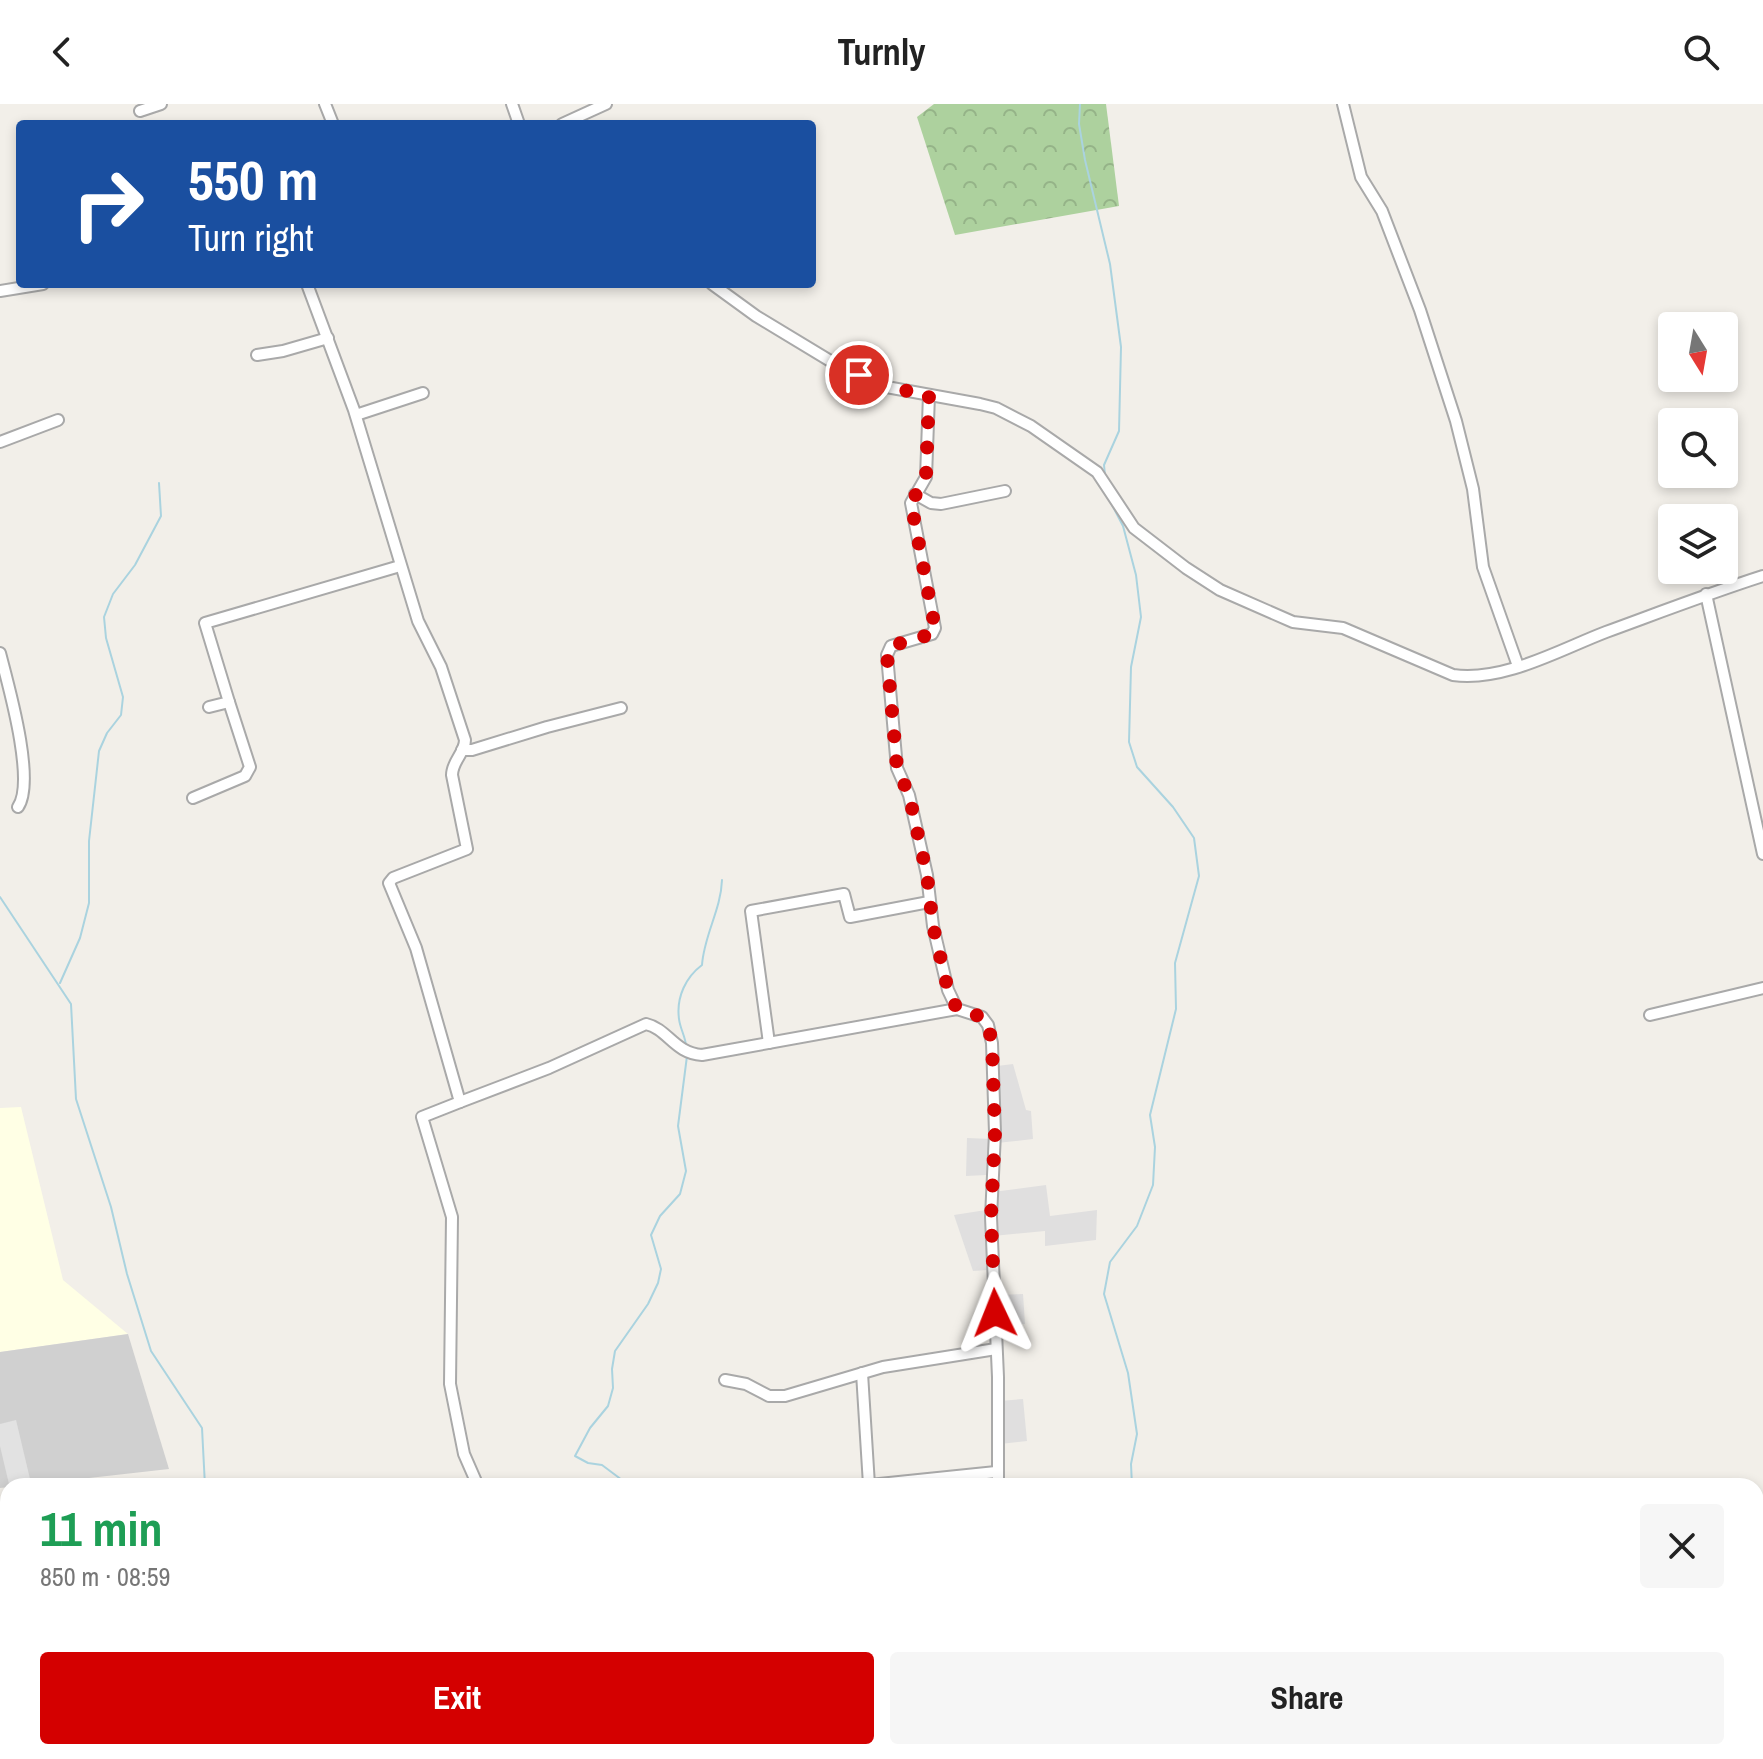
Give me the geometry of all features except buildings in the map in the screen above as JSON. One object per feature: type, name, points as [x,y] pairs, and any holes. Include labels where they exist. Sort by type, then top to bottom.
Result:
[{"type":"street","points":[[140,111],[161,104]]},
{"type":"street","points":[[571,120],[606,104]]},
{"type":"street","points":[[1343,104],[1361,177],[1382,211],[1420,310],[1456,421],[1473,489],[1483,567],[1518,666]]},
{"type":"street","points":[[309,288],[356,415],[418,621],[441,667],[465,740],[452,775],[467,849],[393,878],[389,883],[416,948],[460,1102]]},
{"type":"street","points":[[718,288],[756,316],[837,365],[881,386],[996,408],[1031,426],[1097,472],[1134,528],[1220,590],[1293,622],[1343,628],[1453,675],[1471,678],[1518,666],[1706,594],[1763,576]]},
{"type":"street","points":[[257,355],[328,338]]},
{"type":"street","points":[[356,415],[423,393]]},
{"type":"street","points":[[929,395],[926,477],[911,499],[911,509],[935,628],[932,634],[891,646],[887,655],[897,768],[909,795],[948,990],[957,1009]]},
{"type":"street","points":[[0,442],[58,420]]},
{"type":"street","points":[[915,494],[931,503],[941,504],[1005,491]]},
{"type":"street","points":[[193,798],[245,776],[250,767],[205,623],[400,566]]},
{"type":"street","points":[[1706,594],[1763,854]]},
{"type":"street","points":[[0,653],[19,732],[23,796],[18,807]]},
{"type":"street","points":[[209,707],[229,702]]},
{"type":"street","points":[[462,750],[472,750],[621,708]]},
{"type":"street","points":[[769,1043],[751,911],[844,894],[850,917],[929,902]]},
{"type":"street","points":[[1650,1015],[1763,988]]},
{"type":"street","points":[[474,1478],[464,1454],[450,1384],[452,1217],[422,1117],[549,1068],[639,1025],[653,1025],[676,1047],[690,1054],[702,1055],[957,1009],[982,1017],[988,1025],[992,1043],[995,1133],[991,1217],[997,1478]]},
{"type":"street","points":[[725,1380],[746,1384],[769,1396],[785,1396],[862,1373],[996,1349]]},
{"type":"street","points":[[862,1373],[869,1478]]},
{"type":"street","points":[[937,1478],[996,1472]]},
{"type":"shaded area","points":[[1013,1064],[1026,1110],[1031,1111],[1033,1139],[997,1143],[997,1066]]},
{"type":"shaded area","points":[[21,1107],[63,1280],[128,1334],[0,1352],[0,1108]]},
{"type":"shaded area","points":[[967,1138],[991,1139],[986,1175],[966,1176]]},
{"type":"shaded area","points":[[1046,1185],[1050,1216],[1097,1210],[1096,1240],[1045,1246],[1045,1231],[993,1236],[993,1192]]},
{"type":"shaded area","points":[[986,1210],[988,1270],[973,1271],[954,1215]]},
{"type":"shaded area","points":[[1023,1294],[1025,1324],[998,1326],[996,1295]]},
{"type":"shaded area","points":[[128,1334],[169,1469],[89,1478],[0,1478],[0,1352]]},
{"type":"shaded area","points":[[1023,1399],[1027,1441],[1000,1444],[1000,1401]]},
{"type":"shaded area","points":[[16,1420],[30,1478],[8,1478],[0,1446],[0,1424]]},
{"type":"green space","points":[[934,104],[1106,104],[1119,206],[955,235],[917,117]]},
{"type":"waterway","points":[[1080,104],[1079,124],[1085,160],[1110,264],[1121,347],[1119,431],[1104,465],[1105,475]]},
{"type":"waterway","points":[[60,983],[80,938],[89,903],[89,841],[99,751],[107,733],[121,715],[123,697],[106,638],[104,617],[113,594],[135,565],[161,516],[159,483]]},
{"type":"waterway","points":[[1110,501],[1123,526],[1136,575],[1141,617],[1131,667],[1129,742],[1137,767],[1173,807],[1194,838],[1199,876],[1175,963],[1176,1009],[1150,1115],[1155,1147],[1153,1185],[1137,1226],[1110,1262],[1104,1294],[1128,1373],[1137,1434],[1132,1478]]},
{"type":"waterway","points":[[686,1045],[679,1003],[691,975],[702,965],[722,880]]},
{"type":"waterway","points":[[0,897],[71,1004],[76,1099],[111,1207],[127,1274],[151,1351],[202,1428],[205,1478]]},
{"type":"waterway","points":[[619,1478],[602,1465],[588,1463],[575,1456],[590,1428],[608,1406],[613,1388],[615,1351],[648,1304],[658,1283],[661,1269],[651,1235],[660,1216],[680,1194],[686,1171],[678,1126],[687,1056]]},
{"type":"route","points":[[859,375],[881,386],[929,395],[926,477],[911,499],[911,509],[935,628],[932,634],[888,647],[887,655],[897,768],[907,786],[913,811],[927,875],[933,926],[948,990],[957,1009],[982,1017],[988,1025],[992,1043],[995,1133],[991,1217],[995,1313]]}]
